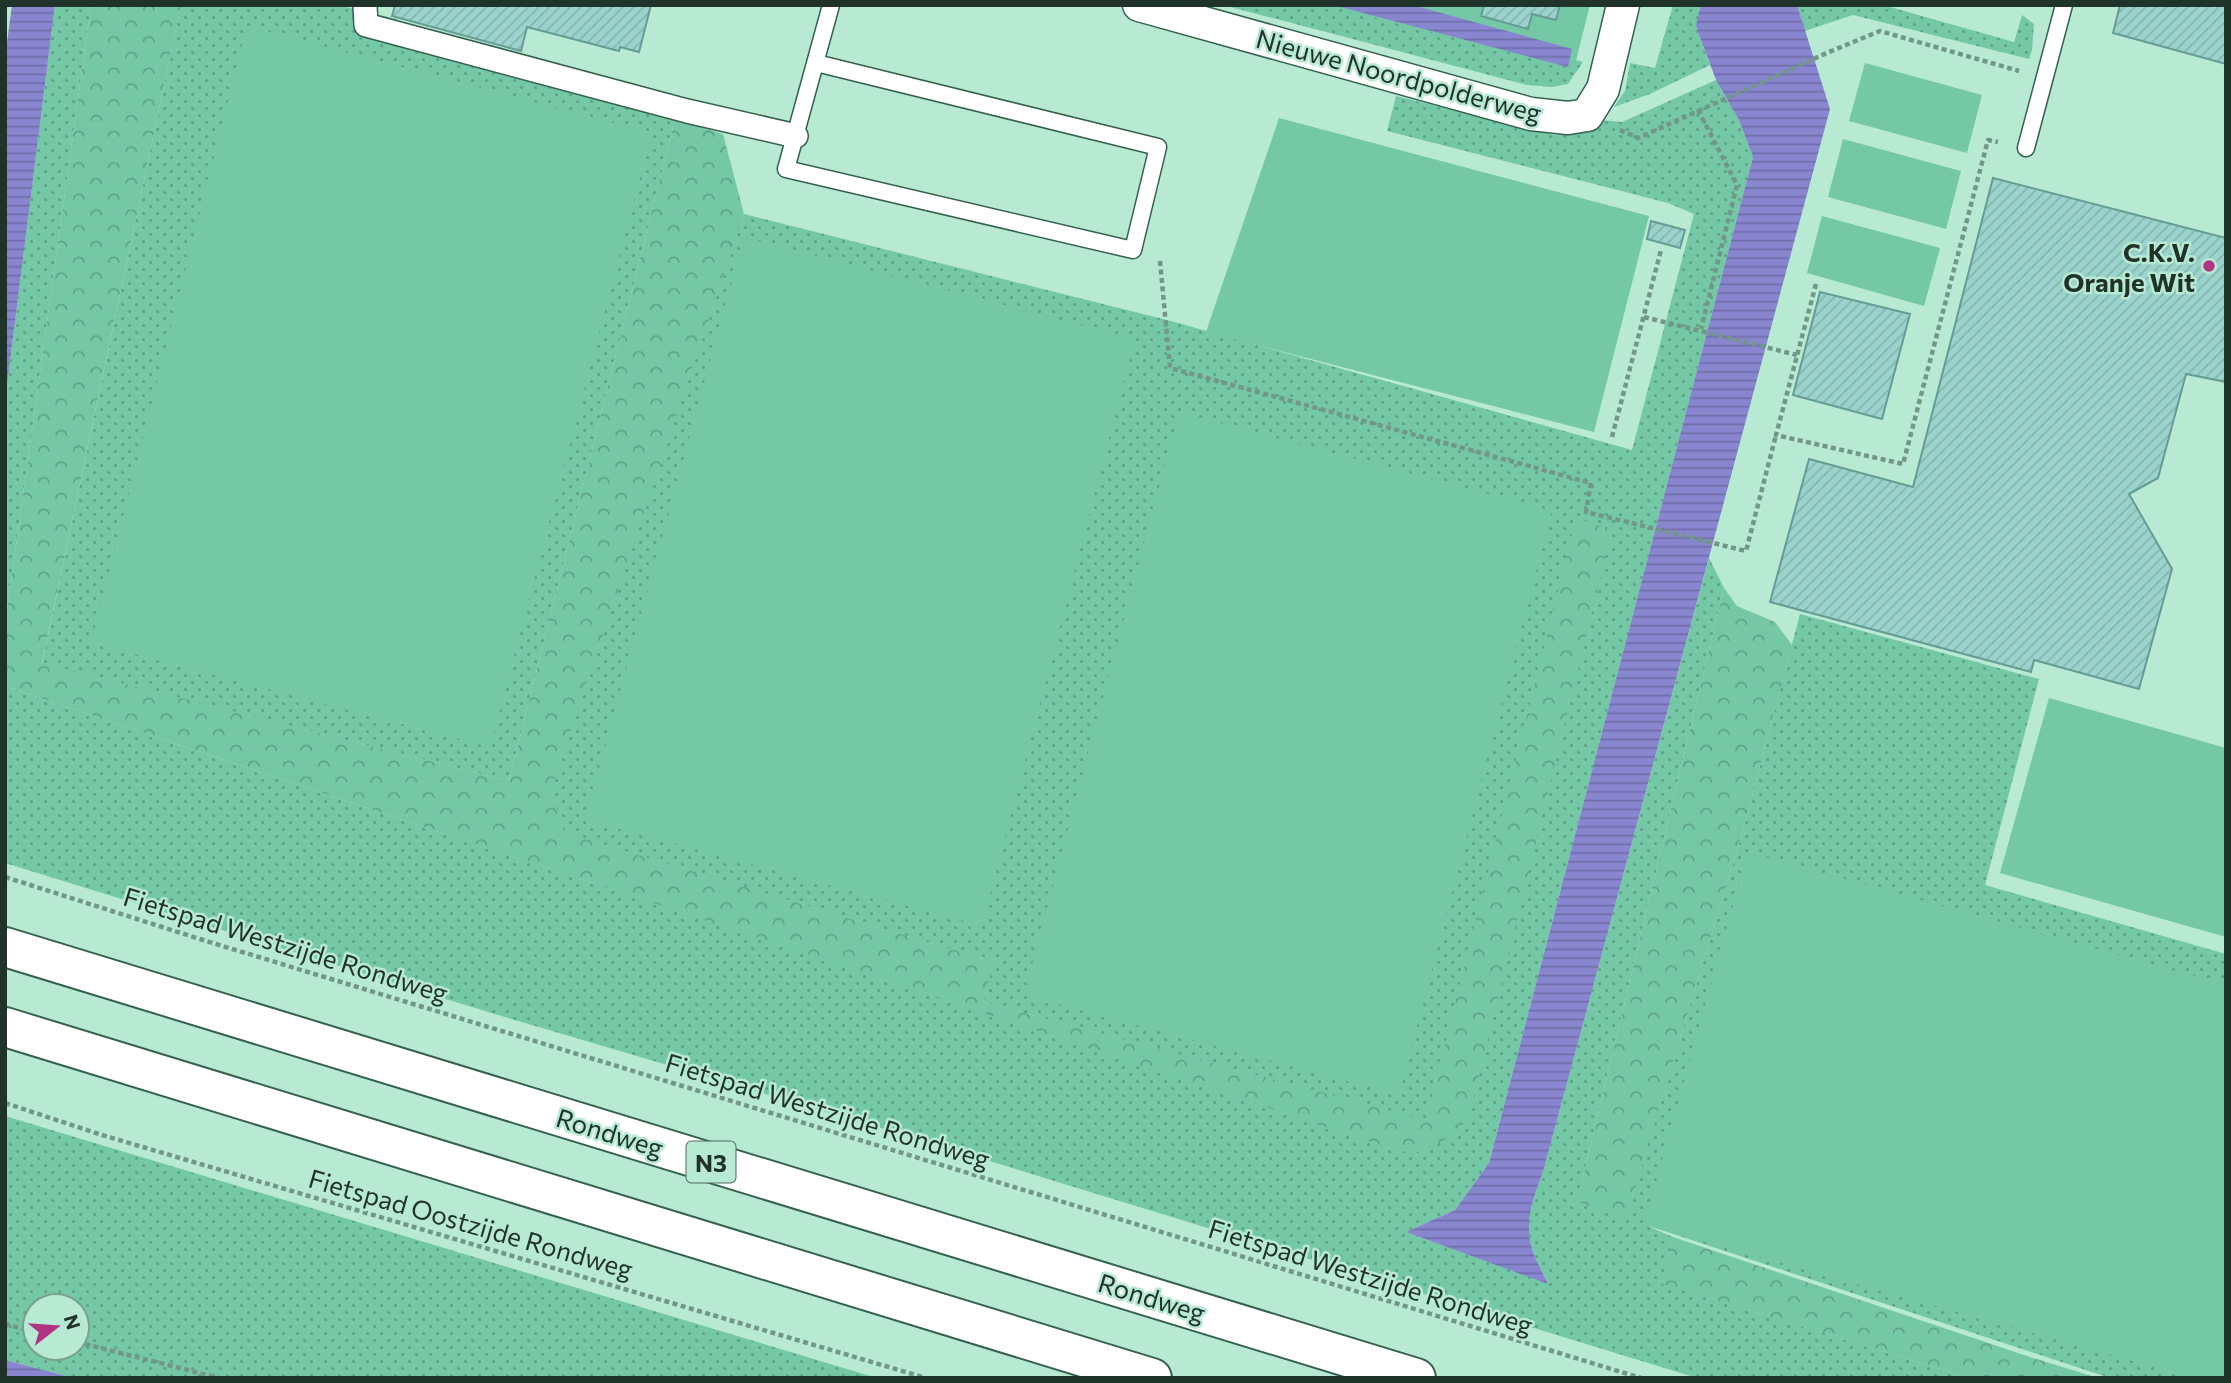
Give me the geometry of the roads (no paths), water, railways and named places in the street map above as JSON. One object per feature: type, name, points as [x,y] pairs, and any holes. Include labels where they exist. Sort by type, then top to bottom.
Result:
[{"type":"highway","name":"Rondweg","points":[[5,947],[1416,1378]]},
{"type":"highway","points":[[5,1027],[1152,1378]]},
{"type":"street","points":[[365,5],[366,25],[687,111],[796,136]]},
{"type":"street","name":"Nieuwe Noordpolderweg","points":[[1139,5],[1531,114],[1568,118],[1587,116],[1603,89],[1623,5]]},
{"type":"lane","points":[[816,63],[1158,147],[1133,250],[786,169],[831,5]]},
{"type":"lane","points":[[2026,148],[2064,5]]},
{"type":"place","name":"C.K.V. Oranje Wit","points":[[2209,266]]}]
